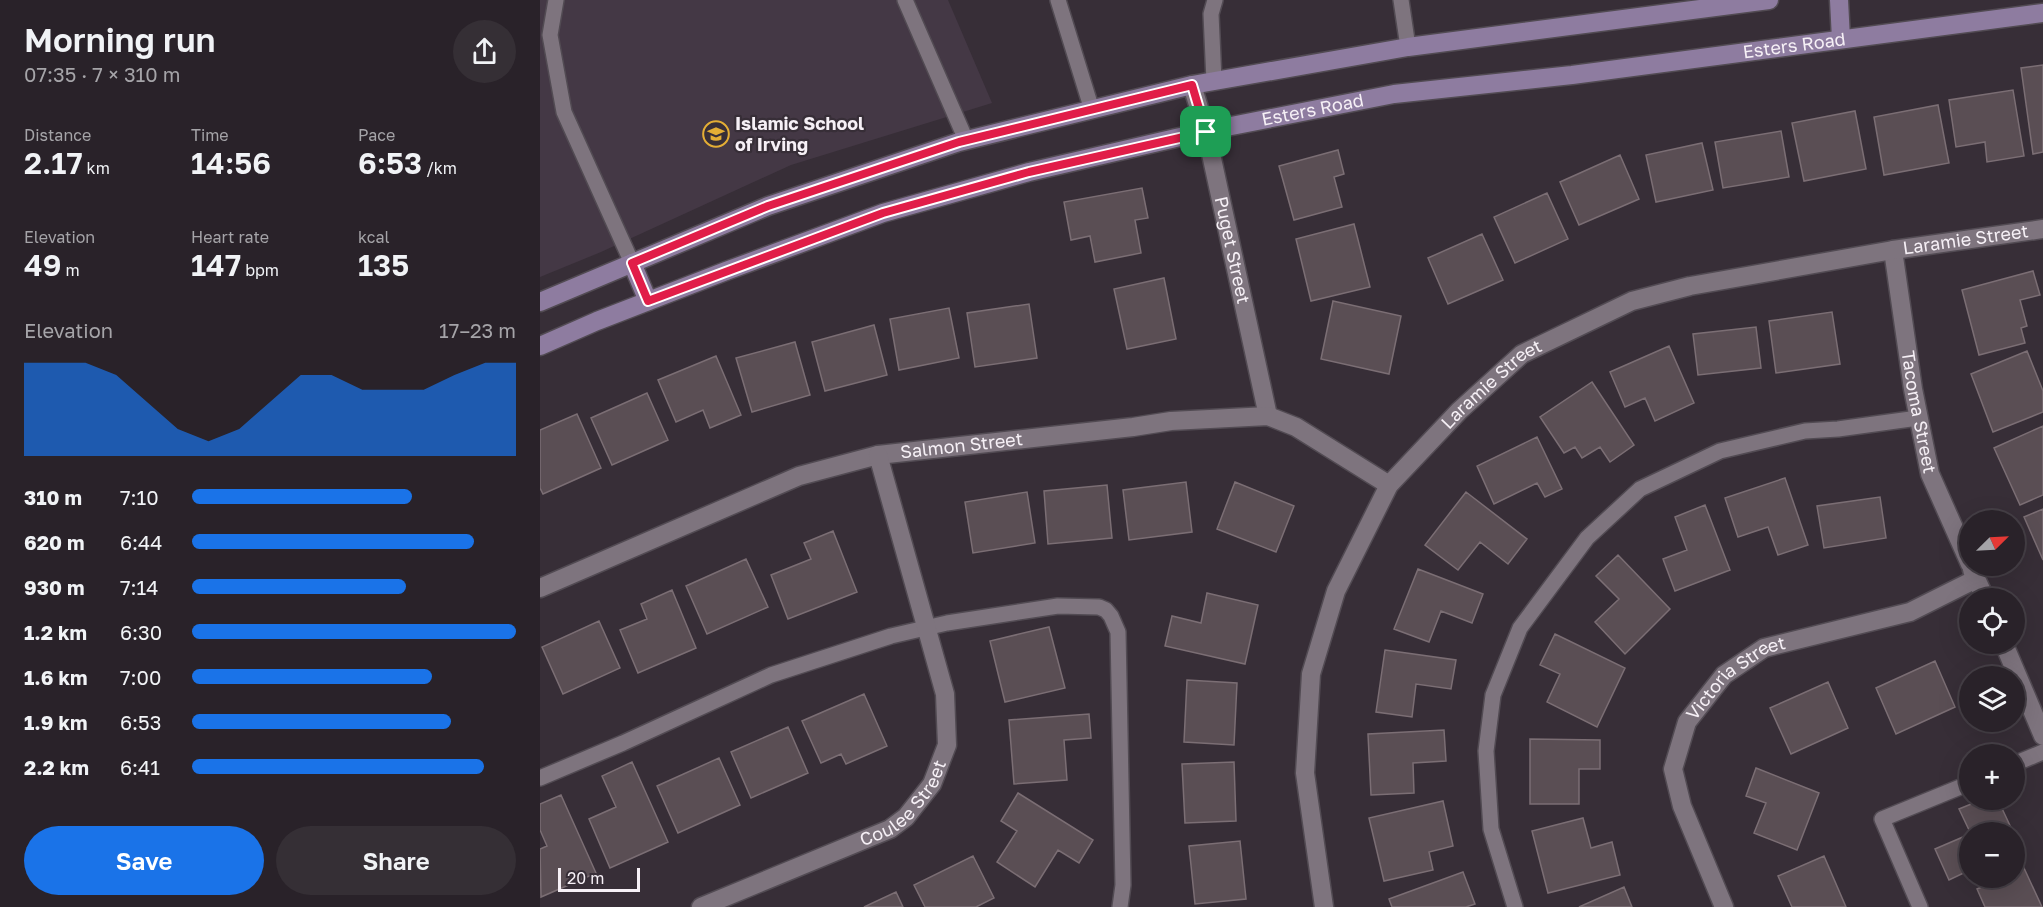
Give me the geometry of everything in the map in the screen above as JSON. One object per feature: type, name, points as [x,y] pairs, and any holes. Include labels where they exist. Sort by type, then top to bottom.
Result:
[{"type":"main road","points":[[540,302],[768,206],[966,140],[1192,85],[1408,46],[1769,0]]},
{"type":"main road","points":[[1839,0],[1841,39]]},
{"type":"main road","name":"Esters Road","points":[[540,346],[648,301],[883,213],[1029,172],[1206,132],[1394,94],[1572,75],[2043,13]]},
{"type":"main road","points":[[632,263],[648,301]]},
{"type":"street","name":"Puget Street","points":[[1192,85],[1206,132],[1268,416]]},
{"type":"street","name":"Laramie Street","points":[[1324,907],[1305,773],[1311,674],[1336,591],[1389,485],[1459,411],[1522,354],[1632,301],[1690,286],[1893,250],[2043,229]]},
{"type":"street","name":"Tacoma Street","points":[[1893,250],[1918,418],[1930,474],[1959,540]]},
{"type":"street","name":"Salmon Street","points":[[540,588],[799,476],[878,455],[1171,421],[1268,416],[1296,427],[1389,485]]},
{"type":"street","name":"Coulee Street","points":[[701,907],[890,829],[906,817],[932,784],[947,745],[945,694],[878,455]]},
{"type":"street","name":"Victoria Street","points":[[1724,907],[1682,806],[1673,769],[1687,722],[1724,675],[1764,648],[1910,612],[1962,576]]},
{"type":"street","points":[[2008,654],[2043,736]]},
{"type":"lane","points":[[556,0],[550,36],[564,112],[632,263]]},
{"type":"lane","points":[[905,0],[966,140]]},
{"type":"lane","points":[[1058,0],[1092,110]]},
{"type":"lane","points":[[1214,81],[1211,14],[1215,0]]},
{"type":"lane","points":[[1401,0],[1408,46]]},
{"type":"lane","points":[[1515,907],[1491,829],[1486,751],[1493,695],[1520,628],[1587,538],[1640,489],[1720,451],[1805,431],[1918,418]]},
{"type":"lane","points":[[540,778],[623,743],[771,675],[861,645],[927,628],[1058,606],[1100,607],[1111,616],[1118,632],[1124,885],[1120,907]]},
{"type":"lane","points":[[2025,759],[2043,752]]},
{"type":"lane","points":[[1920,907],[1882,819],[1959,788]]},
{"type":"shaded area","name":"Islamic School of Irving","points":[[540,0],[948,0],[992,103],[791,165],[601,252],[540,277]]},
{"type":"building","points":[[2043,65],[2043,152],[2033,154],[2021,68]]},
{"type":"building","points":[[2013,90],[2024,156],[1987,162],[1985,142],[1956,147],[1949,100]]},
{"type":"building","points":[[1938,105],[1949,163],[1884,175],[1874,117]]},
{"type":"building","points":[[1855,111],[1866,169],[1804,181],[1792,123]]},
{"type":"building","points":[[1781,131],[1789,177],[1723,188],[1715,142]]},
{"type":"building","points":[[1702,143],[1713,190],[1656,202],[1646,155]]},
{"type":"building","points":[[1338,150],[1344,174],[1334,177],[1342,207],[1294,220],[1279,166]]},
{"type":"building","points":[[1620,155],[1639,199],[1579,225],[1560,182]]},
{"type":"building","points":[[1142,188],[1148,218],[1135,220],[1141,253],[1095,262],[1090,236],[1071,240],[1064,202]]},
{"type":"building","points":[[1547,193],[1568,239],[1515,263],[1494,217]]},
{"type":"building","points":[[1354,224],[1370,287],[1311,301],[1296,239]]},
{"type":"building","points":[[1482,234],[1503,280],[1448,304],[1428,258]]},
{"type":"building","points":[[2033,271],[2040,295],[2020,300],[2027,326],[2021,328],[2025,343],[1979,355],[1962,290]]},
{"type":"building","points":[[1164,278],[1176,339],[1127,349],[1114,289]]},
{"type":"building","points":[[1333,301],[1401,316],[1389,374],[1321,359]]},
{"type":"building","points":[[1029,304],[1037,358],[975,367],[967,313]]},
{"type":"building","points":[[949,308],[959,358],[899,370],[890,319]]},
{"type":"building","points":[[1832,312],[1840,364],[1776,373],[1769,321]]},
{"type":"building","points":[[874,325],[887,375],[825,391],[812,342]]},
{"type":"building","points":[[1756,327],[1761,368],[1698,375],[1693,334]]},
{"type":"building","points":[[795,342],[810,395],[752,412],[736,358]]},
{"type":"building","points":[[1669,346],[1694,403],[1655,421],[1645,398],[1625,407],[1610,372]]},
{"type":"building","points":[[2027,351],[2043,391],[2043,412],[1993,432],[1971,374]]},
{"type":"building","points":[[716,356],[741,415],[710,428],[703,410],[676,422],[658,380]]},
{"type":"building","points":[[1592,382],[1634,445],[1610,462],[1600,447],[1582,458],[1575,447],[1564,453],[1540,417]]},
{"type":"building","points":[[647,393],[668,440],[612,465],[591,418]]},
{"type":"building","points":[[577,414],[601,468],[543,494],[540,488],[540,430]]},
{"type":"building","points":[[2043,426],[2043,495],[2020,505],[1994,448]]},
{"type":"building","points":[[1537,437],[1562,489],[1545,497],[1537,483],[1494,504],[1477,466]]},
{"type":"building","points":[[1785,478],[1808,545],[1778,555],[1768,527],[1738,537],[1725,498]]},
{"type":"building","points":[[1186,482],[1192,532],[1129,540],[1123,490]]},
{"type":"building","points":[[1235,482],[1294,506],[1276,552],[1217,529]]},
{"type":"building","points":[[1107,485],[1112,538],[1048,544],[1044,491]]},
{"type":"building","points":[[1027,492],[1035,543],[973,553],[965,502]]},
{"type":"building","points":[[1466,492],[1527,539],[1508,564],[1480,542],[1458,570],[1425,545]]},
{"type":"building","points":[[1880,497],[1886,538],[1824,548],[1817,506]]},
{"type":"building","points":[[1705,505],[1730,570],[1675,591],[1663,559],[1687,550],[1675,517]]},
{"type":"building","points":[[2043,509],[2043,560],[2025,519],[2025,517]]},
{"type":"building","points":[[833,531],[857,592],[788,619],[771,575],[811,559],[804,543]]},
{"type":"building","points":[[1618,555],[1670,609],[1625,654],[1595,622],[1619,599],[1596,576]]},
{"type":"building","points":[[746,559],[768,607],[707,634],[686,586]]},
{"type":"building","points":[[1418,569],[1483,594],[1472,623],[1441,611],[1429,642],[1394,629]]},
{"type":"building","points":[[672,590],[696,648],[638,673],[620,630],[647,619],[641,604]]},
{"type":"building","points":[[1207,593],[1258,605],[1245,664],[1165,646],[1172,616],[1201,623]]},
{"type":"building","points":[[599,621],[620,668],[563,694],[542,647]]},
{"type":"building","points":[[1049,627],[1065,688],[1005,702],[990,641]]},
{"type":"building","points":[[1555,634],[1625,668],[1597,727],[1547,702],[1560,674],[1540,665]]},
{"type":"building","points":[[1385,650],[1456,660],[1451,689],[1416,684],[1412,717],[1376,712]]},
{"type":"building","points":[[1935,661],[1955,707],[1896,734],[1876,688]]},
{"type":"building","points":[[1187,680],[1237,683],[1234,745],[1184,742]]},
{"type":"building","points":[[1828,682],[1848,728],[1791,754],[1770,708]]},
{"type":"building","points":[[864,694],[887,746],[846,764],[841,754],[821,763],[802,721]]},
{"type":"building","points":[[1089,714],[1091,738],[1064,740],[1067,780],[1014,784],[1009,720]]},
{"type":"building","points":[[788,727],[808,773],[751,798],[731,752]]},
{"type":"building","points":[[1444,730],[1446,761],[1413,763],[1414,793],[1371,795],[1368,734]]},
{"type":"building","points":[[1530,739],[1600,740],[1600,769],[1579,769],[1579,804],[1530,804]]},
{"type":"building","points":[[719,758],[740,805],[678,833],[657,786]]},
{"type":"building","points":[[632,762],[668,842],[610,868],[589,819],[616,807],[602,776]]},
{"type":"building","points":[[1234,762],[1236,821],[1185,823],[1182,764]]},
{"type":"building","points":[[1756,768],[1819,793],[1797,850],[1754,833],[1766,803],[1746,796]]},
{"type":"building","points":[[1018,793],[1093,840],[1079,863],[1058,850],[1035,887],[997,862],[1017,831],[1001,821]]},
{"type":"building","points":[[561,795],[596,873],[541,897],[540,849],[547,846],[540,830],[540,804]]},
{"type":"building","points":[[1443,801],[1453,846],[1429,852],[1433,870],[1384,881],[1369,818]]},
{"type":"building","points":[[1959,810],[2003,810],[2008,822],[1965,822]]},
{"type":"building","points":[[1583,818],[1591,848],[1612,842],[1620,875],[1548,893],[1532,831]]},
{"type":"building","points":[[1959,839],[1959,875],[1949,880],[1935,849]]},
{"type":"building","points":[[1240,841],[1246,899],[1195,904],[1189,846]]},
{"type":"building","points":[[973,856],[994,898],[976,907],[925,907],[914,885]]},
{"type":"building","points":[[1824,856],[1846,907],[1792,907],[1778,876]]},
{"type":"building","points":[[2025,870],[2042,907],[1985,907],[1977,889],[2025,888]]},
{"type":"building","points":[[1463,872],[1475,904],[1466,907],[1392,907],[1389,899]]},
{"type":"building","points":[[1624,887],[1632,907],[1579,907]]},
{"type":"building","points":[[896,892],[903,907],[864,907]]},
{"type":"place","name":"Islamic School of Irving","points":[[716,134]]},
{"type":"route","points":[[1192,85],[1206,132],[1029,172],[883,213],[648,301],[632,263],[768,206],[959,142],[1192,85]]}]
